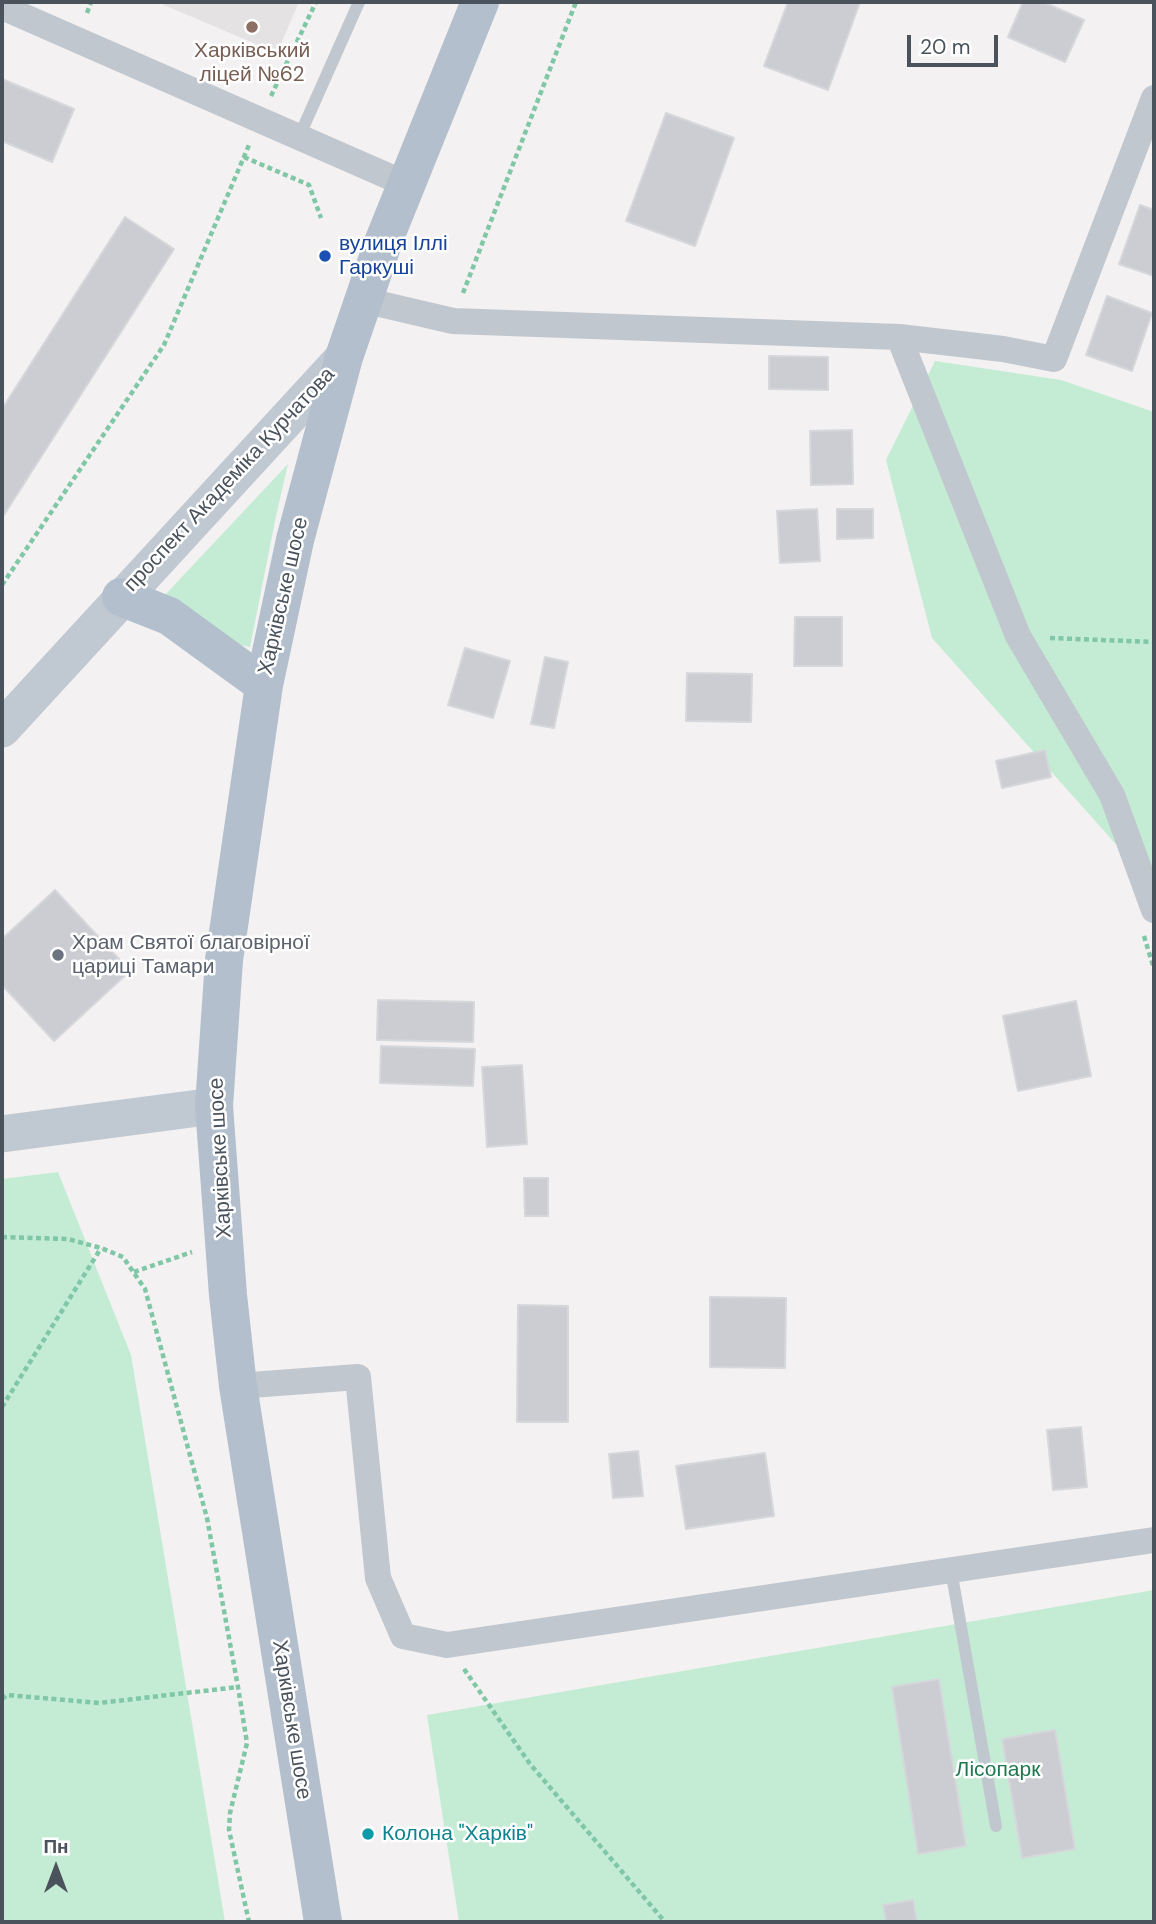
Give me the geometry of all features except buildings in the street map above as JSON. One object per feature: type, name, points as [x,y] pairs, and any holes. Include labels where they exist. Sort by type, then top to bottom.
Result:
[{"type":"main road","name":"проспект Академіка Курчатова","points":[[344,357],[406,184],[480,2]]},
{"type":"main road","name":"Харківське шосе","points":[[323,1922],[238,1386],[214,1106],[224,960],[264,685],[295,540],[344,357]]},
{"type":"main road","points":[[121,597],[169,616],[264,685]]},
{"type":"street","points":[[2,7],[406,184]]},
{"type":"street","points":[[363,300],[453,321],[899,337],[1003,349],[1054,359],[1154,98]]},
{"type":"street","points":[[899,337],[1018,636],[1112,794],[1154,910]]},
{"type":"street","name":"проспект Академіка Курчатова","points":[[2,729],[344,357]]},
{"type":"street","points":[[2,1134],[214,1106]]},
{"type":"street","points":[[238,1386],[358,1377],[378,1578],[403,1636],[447,1646],[1154,1540]]},
{"type":"lane","points":[[299,137],[359,2]]},
{"type":"lane","points":[[951,1570],[996,1826]]},
{"type":"path","points":[[2,585],[164,345],[260,120],[316,2]]},
{"type":"path","points":[[471,270],[576,2]]},
{"type":"path","points":[[244,157],[309,185],[321,218]]},
{"type":"path","points":[[1018,636],[1154,642]]},
{"type":"path","points":[[2,1237],[68,1239],[101,1248],[123,1257],[145,1289],[207,1518],[238,1687],[247,1743],[230,1813],[229,1830],[249,1922]]},
{"type":"path","points":[[134,1272],[225,1241]]},
{"type":"path","points":[[2,1407],[101,1248]]},
{"type":"path","points":[[447,1646],[530,1764],[666,1922]]},
{"type":"path","points":[[2,1699],[7,1695],[99,1703],[238,1687]]},
{"type":"shaded area","name":"Харківський ліцей №62","points":[[157,2],[299,2],[277,53]]},
{"type":"green space","points":[[935,361],[1061,380],[1154,412],[1154,887],[932,638],[886,460]]},
{"type":"green space","points":[[288,464],[250,647],[241,645],[163,597]]},
{"type":"green space","points":[[58,1172],[131,1355],[225,1922],[2,1922],[2,1179]]},
{"type":"green space","name":"Лісопарк","points":[[1154,1590],[1154,1922],[459,1922],[427,1715]]},
{"type":"place","name":"Харківський ліцей №62","points":[[252,27]]},
{"type":"place","name":"вулиця Іллі Гаркуші","points":[[325,256]]},
{"type":"place","name":"Храм Святої благовірної цариці Тамари","points":[[58,955]]},
{"type":"place","name":"Колона \"Харків\"","points":[[368,1834]]}]
